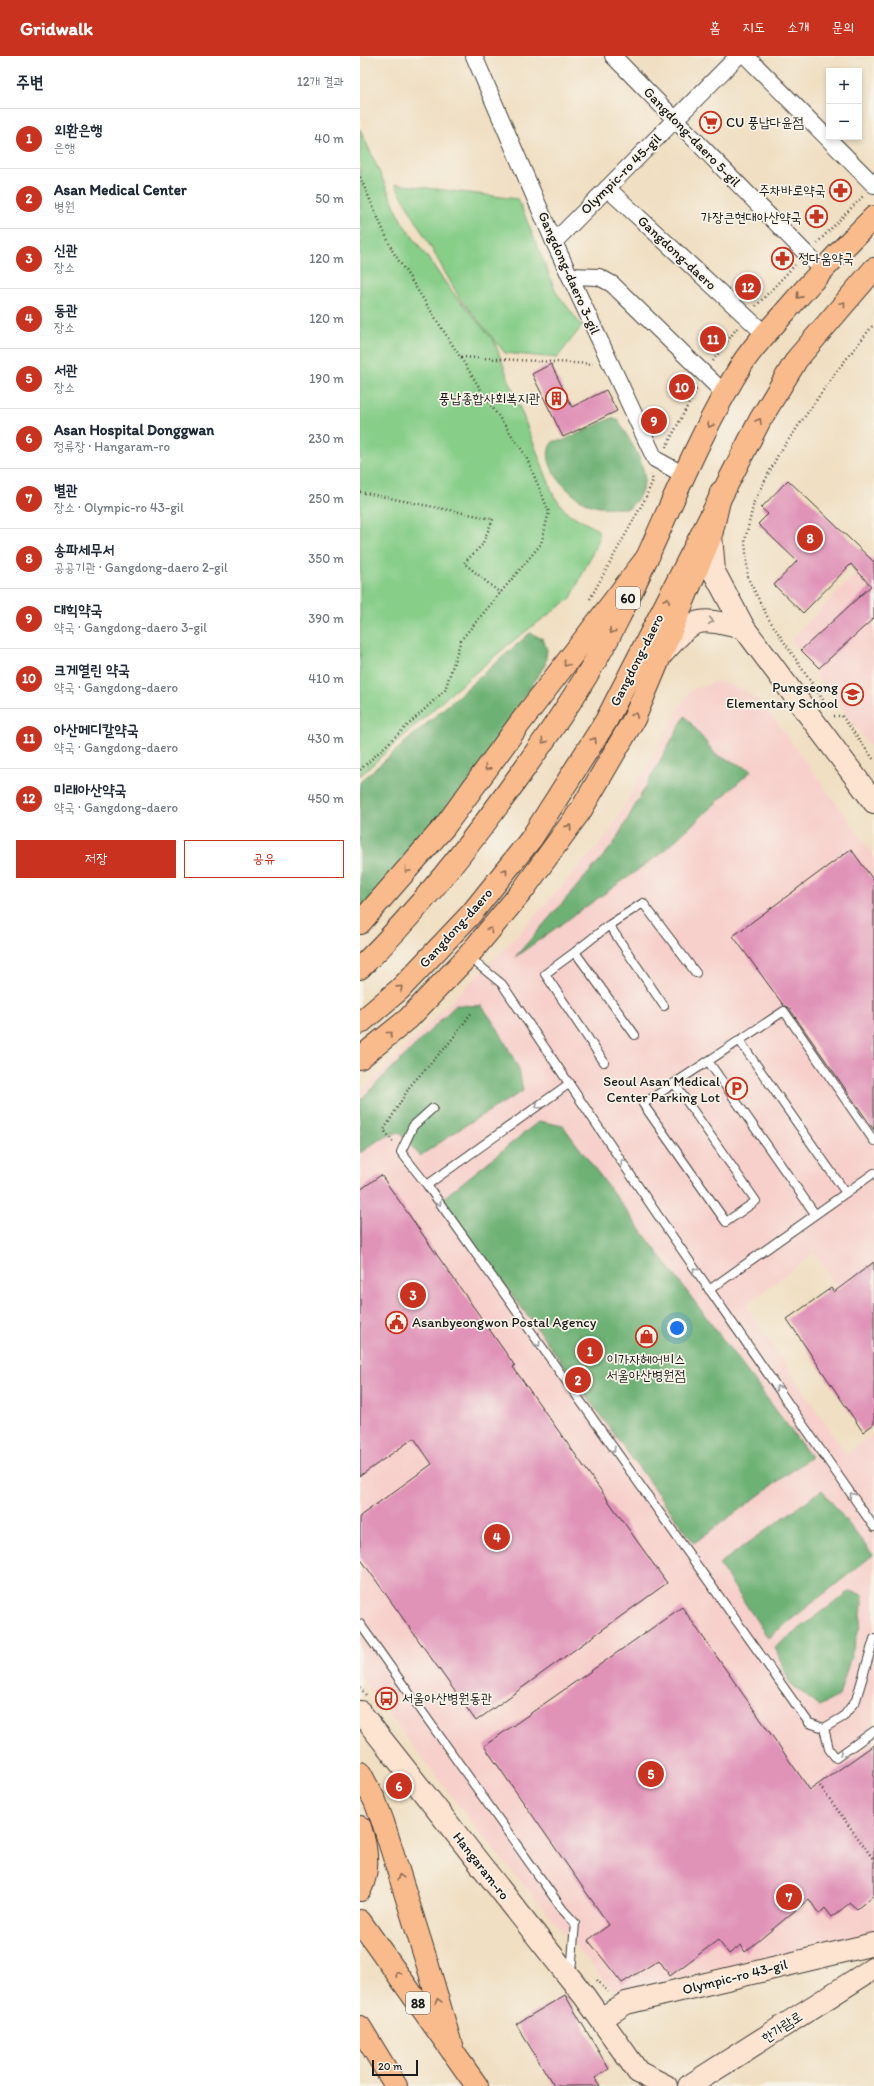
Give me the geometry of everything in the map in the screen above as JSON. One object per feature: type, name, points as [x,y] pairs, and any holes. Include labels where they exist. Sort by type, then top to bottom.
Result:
[{"type":"main road","name":"60","points":[[360,968],[393,936],[488,821],[568,706],[616,623],[649,555],[684,475],[743,362],[765,334],[822,270],[874,216]]},
{"type":"main road","name":"Gangdong-daero","points":[[360,1023],[400,988],[471,914],[531,839],[606,721],[721,492],[760,420],[797,359],[874,269]]},
{"type":"main road","points":[[360,1058],[408,1020],[468,956],[524,890],[581,810],[634,719],[711,535],[721,492]]},
{"type":"main road","points":[[360,923],[445,826],[525,717],[649,555]]},
{"type":"main road","points":[[360,1773],[375,1801],[383,1822],[453,2052]]},
{"type":"main road","points":[[360,1827],[367,1856],[366,1871],[360,1890]]},
{"type":"main road","name":"88","points":[[360,1921],[477,2086]]},
{"type":"main road","points":[[360,2028],[396,2086]]},
{"type":"street","name":"Gangdong-daero 3-gil","points":[[474,56],[554,242],[655,459],[684,475]]},
{"type":"street","name":"Gangdong-daero 5-gil","points":[[613,56],[822,270]]},
{"type":"street","name":"Olympic-ro 45-gil","points":[[554,242],[738,56]]},
{"type":"street","points":[[746,56],[874,185]]},
{"type":"street","name":"Gangdong-daero","points":[[607,188],[765,334]]},
{"type":"street","points":[[570,276],[599,277],[612,284],[725,394]]},
{"type":"street","points":[[711,535],[714,572],[744,628],[874,802]]},
{"type":"street","points":[[660,657],[686,627],[702,620],[744,628]]},
{"type":"street","name":"Hangaram-ro","points":[[360,1712],[601,2019]]},
{"type":"street","name":"Olympic-ro 43-gil","points":[[601,2019],[626,2003],[874,1944]]},
{"type":"street","name":"한가람로","points":[[689,2086],[874,1968]]},
{"type":"street","points":[[601,2019],[638,2072],[666,2086]]},
{"type":"lane","points":[[604,1062],[544,974],[609,925],[643,903],[696,973]]},
{"type":"lane","points":[[609,925],[664,1006]]},
{"type":"lane","points":[[575,952],[635,1035]]},
{"type":"lane","points":[[468,956],[502,984],[709,1290],[874,1527]]},
{"type":"lane","points":[[674,1083],[756,1201],[726,1222],[643,1104],[674,1083],[708,1061],[739,1040],[784,1011],[874,1141]]},
{"type":"lane","points":[[739,1040],[846,1193]]},
{"type":"lane","points":[[708,1061],[815,1214]]},
{"type":"lane","points":[[427,1185],[570,1083]]},
{"type":"lane","points":[[433,1108],[413,1126],[400,1152],[427,1185],[809,1723],[824,1728],[843,1717],[856,1700],[874,1639]]},
{"type":"lane","points":[[709,1290],[874,1172]]},
{"type":"lane","points":[[360,1624],[563,1910],[575,1923],[570,1978]]},
{"type":"lane","points":[[824,1728],[829,1748],[836,1758],[874,1731]]},
{"type":"path","points":[[360,176],[392,250],[460,357],[526,456],[549,512],[541,544],[461,640],[445,690],[360,770]]},
{"type":"path","points":[[825,703],[768,618],[748,578],[745,540],[754,502],[778,455],[836,372],[874,324]]},
{"type":"path","points":[[460,357],[611,365]]},
{"type":"path","points":[[360,492],[492,519],[482,545],[464,564],[500,593]]},
{"type":"path","points":[[830,710],[834,716],[842,716],[874,760]]},
{"type":"path","points":[[400,1152],[384,1130],[410,1086],[450,1042],[472,1012]]},
{"type":"path","points":[[820,1786],[874,1860]]},
{"type":"shaded area","name":"Pungseong Elementary School","points":[[874,555],[874,751],[791,640]]},
{"type":"shaded area","points":[[720,681],[746,691],[764,705],[874,855],[874,1339],[814,1253],[745,1305],[846,1454],[874,1433],[874,1935],[615,1993],[480,1833],[360,1677],[360,1093],[518,935],[608,834],[690,690]]},
{"type":"green space","points":[[360,129],[402,222],[450,289],[494,341],[554,496],[566,512],[598,530],[599,539],[571,598],[514,640],[450,694],[360,776]]},
{"type":"green space","points":[[395,184],[518,199],[556,292],[582,326],[557,358],[505,353],[459,297]]},
{"type":"green space","points":[[612,418],[619,421],[642,465],[644,476],[643,487],[638,497],[629,508],[598,507],[588,504],[573,495],[553,471],[548,454],[551,444],[554,442],[562,441]]},
{"type":"green space","points":[[530,633],[543,639],[547,650],[545,665],[441,826],[360,912],[360,782]]},
{"type":"green space","points":[[685,716],[716,755],[752,770],[659,855],[515,957],[613,845]]},
{"type":"green space","points":[[456,1005],[482,1006],[498,1029],[519,1069],[523,1091],[469,1123],[420,1156],[399,1132],[380,1139],[360,1153],[360,1100]]},
{"type":"green space","points":[[539,1121],[563,1126],[811,1457],[694,1543],[442,1199]]},
{"type":"green space","points":[[822,1490],[873,1555],[768,1638],[719,1564]]},
{"type":"green space","points":[[850,1591],[863,1595],[860,1626],[839,1696],[819,1706],[790,1683],[775,1647]]},
{"type":"building","name":"풍납종합사회복지관","points":[[551,364],[572,407],[606,390],[617,411],[563,437],[532,374]]},
{"type":"building","points":[[788,480],[874,562],[874,618],[819,668],[801,650],[871,586],[851,564],[803,613],[774,585],[797,561],[758,524],[768,514],[761,508]]},
{"type":"building","points":[[851,849],[874,881],[874,1130],[789,1008],[784,1006],[733,936]]},
{"type":"building","points":[[381,1175],[515,1366],[513,1367],[667,1583],[476,1721],[360,1558],[360,1516],[432,1464],[414,1438],[360,1476],[360,1190]]},
{"type":"building","points":[[874,1262],[874,1424],[863,1432],[787,1319],[831,1288],[834,1292]]},
{"type":"building","points":[[682,1607],[810,1790],[874,1745],[874,1895],[857,1909],[850,1903],[832,1917],[825,1908],[819,1914],[809,1899],[745,1952],[741,1945],[729,1954],[718,1940],[670,1976],[659,1960],[622,1983],[588,1940],[609,1925],[484,1746]]},
{"type":"building","points":[[565,1995],[609,2069],[595,2078],[600,2086],[554,2086],[516,2024]]},
{"type":"place","name":"CU 풍납다윤점","points":[[710,122]]},
{"type":"place","name":"주차바로약국","points":[[841,190]]},
{"type":"place","name":"가장큰현대아산약국","points":[[817,217]]},
{"type":"place","name":"정다움약국","points":[[782,258]]},
{"type":"place","name":"미래아산약국","points":[[748,287]]},
{"type":"place","name":"아산메디칼약국","points":[[713,339]]},
{"type":"place","name":"크게열린 약국","points":[[682,387]]},
{"type":"place","name":"풍납종합사회복지관","points":[[556,398]]},
{"type":"place","name":"대힉약국","points":[[654,421]]},
{"type":"place","name":"송파세무서","points":[[810,538]]},
{"type":"place","name":"Pungseong Elementary School","points":[[853,695]]},
{"type":"place","name":"Seoul Asan Medical Center Parking Lot","points":[[736,1089]]},
{"type":"place","name":"신관","points":[[413,1295]]},
{"type":"place","name":"Asanbyeongwon Postal Agency","points":[[397,1322]]},
{"type":"place","name":"이가자헤어비스 서울아산병원점","points":[[646,1337]]},
{"type":"place","name":"외환은행","points":[[590,1351]]},
{"type":"place","name":"Asan Medical Center","points":[[578,1380]]},
{"type":"place","name":"동관","points":[[497,1537]]},
{"type":"place","name":"서울아산병원동관","points":[[387,1698]]},
{"type":"place","name":"서관","points":[[651,1774]]},
{"type":"place","name":"Asan Hospital Donggwan","points":[[399,1786]]},
{"type":"place","name":"별관","points":[[789,1897]]}]
